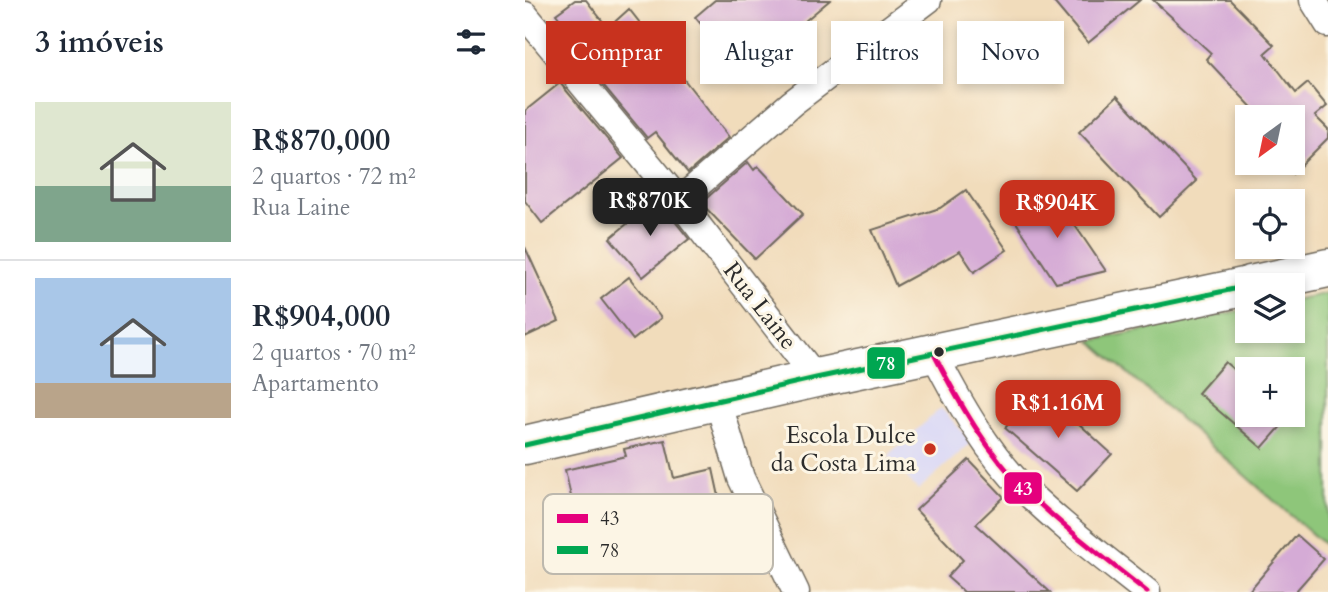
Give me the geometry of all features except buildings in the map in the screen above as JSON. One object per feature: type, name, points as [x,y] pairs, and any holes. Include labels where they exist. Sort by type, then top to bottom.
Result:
[{"type":"main road","points":[[1305,273],[1328,268]]},
{"type":"main road","points":[[525,445],[816,378],[1235,289]]},
{"type":"street","points":[[679,201],[792,103],[927,0]]},
{"type":"street","points":[[1313,0],[1328,24]]},
{"type":"street","name":"Rua Laine","points":[[525,15],[679,201],[816,378]]},
{"type":"street","points":[[934,354],[953,391],[990,447],[1027,491],[1147,592]]},
{"type":"street","points":[[718,401],[741,478],[749,494]]},
{"type":"street","points":[[773,544],[796,592]]},
{"type":"shaded area","name":"Escola Dulce da Costa Lima","points":[[941,408],[972,442],[918,490],[888,456]]},
{"type":"green space","points":[[1328,293],[1328,548],[1091,341],[1235,312],[1235,343],[1305,343],[1305,298]]},
{"type":"transit line","name":"78","points":[[525,445],[816,378],[1235,289]]},
{"type":"transit line","name":"43","points":[[934,354],[975,427],[1013,477],[1086,544],[1147,592]]},
{"type":"place","name":"Escola Dulce da Costa Lima","points":[[930,449]]}]
